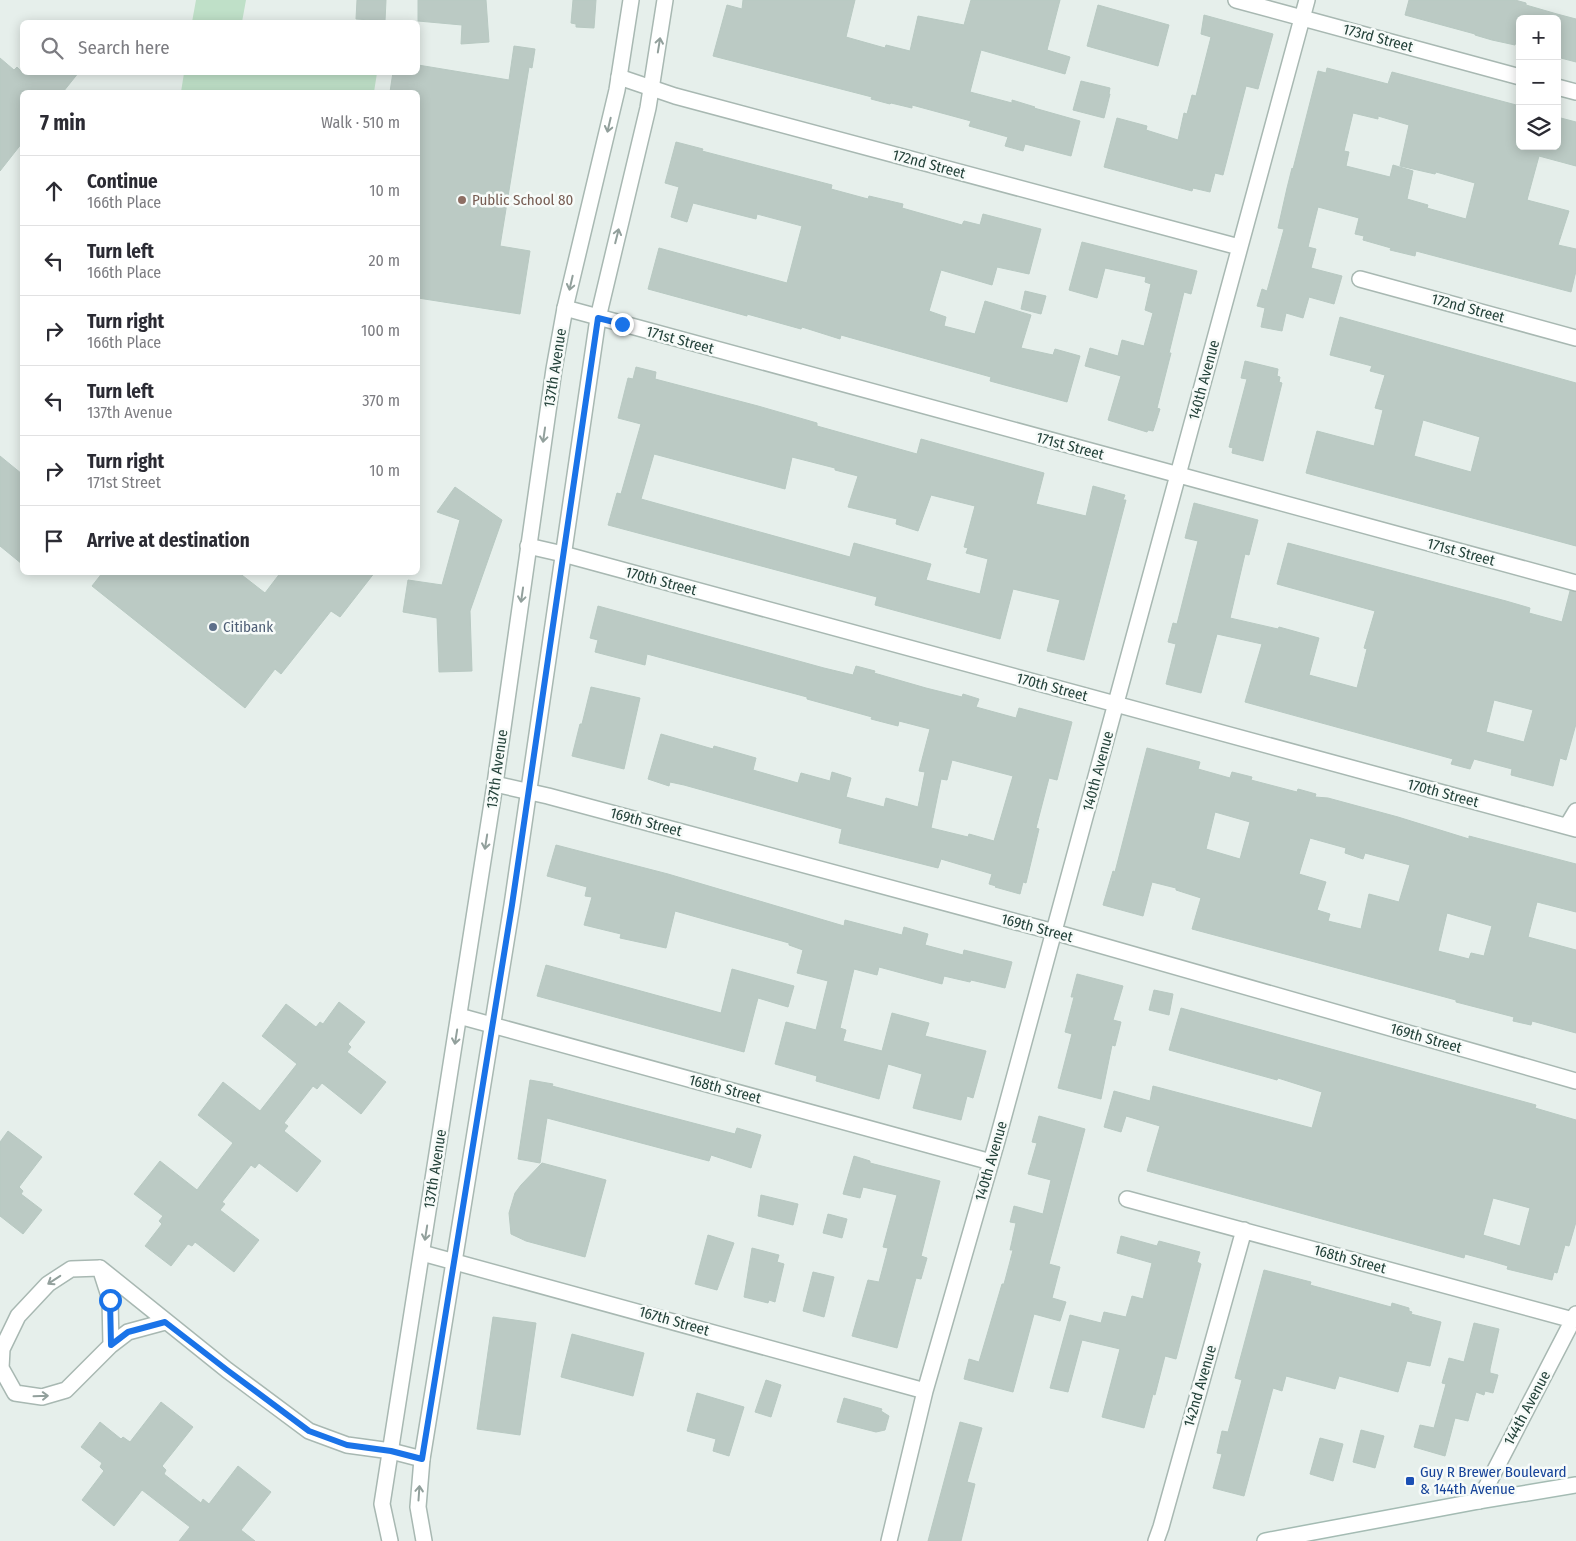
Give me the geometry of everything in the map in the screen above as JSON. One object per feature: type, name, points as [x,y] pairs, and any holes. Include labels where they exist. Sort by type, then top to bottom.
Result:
[{"type":"street","name":"137th Avenue","points":[[390,1541],[382,1504],[495,784],[554,369],[565,308],[619,77],[631,0]]},
{"type":"street","points":[[424,1541],[418,1507],[422,1459],[492,1025],[598,318],[652,89],[665,0]]},
{"type":"street","name":"173rd Street","points":[[1236,0],[1516,76]]},
{"type":"street","name":"140th Avenue","points":[[890,1541],[925,1391],[992,1162],[1307,0]]},
{"type":"street","name":"172nd Street","points":[[619,77],[652,89],[1239,247]]},
{"type":"street","points":[[1561,88],[1576,92]]},
{"type":"street","name":"172nd Street","points":[[1360,279],[1576,338]]},
{"type":"street","name":"171st Street","points":[[565,308],[1576,583]]},
{"type":"street","name":"170th Street","points":[[528,546],[1572,828]]},
{"type":"street","name":"169th Street","points":[[495,784],[528,791],[1054,932],[1576,1081]]},
{"type":"street","points":[[1572,828],[1576,810]]},
{"type":"street","name":"168th Street","points":[[459,1016],[992,1162]]},
{"type":"street","name":"168th Street","points":[[1127,1199],[1575,1317]]},
{"type":"street","name":"142nd Avenue","points":[[1156,1541],[1244,1230]]},
{"type":"street","name":"167th Street","points":[[422,1253],[925,1391]]},
{"type":"street","points":[[165,1322],[128,1332],[111,1345],[66,1390],[42,1397],[15,1393],[1,1368],[2,1349],[18,1316],[48,1284],[72,1269],[100,1268],[165,1322],[309,1431],[347,1445],[391,1451],[422,1459]]},
{"type":"street","points":[[100,1268],[110,1300],[111,1345]]},
{"type":"street","name":"144th Avenue","points":[[1479,1501],[1575,1317]]},
{"type":"street","points":[[1265,1541],[1576,1485]]},
{"type":"green space","points":[[196,0],[246,0],[242,20],[192,20]]},
{"type":"green space","points":[[184,75],[377,75],[374,90],[181,90]]},
{"type":"building","points":[[357,0],[386,0],[385,20],[356,19]]},
{"type":"building","points":[[418,0],[486,0],[489,42],[461,44],[462,25],[418,20]]},
{"type":"building","points":[[573,0],[596,0],[594,28],[576,27],[576,24],[571,23]]},
{"type":"building","points":[[743,0],[855,0],[846,37],[885,48],[886,45],[910,51],[918,16],[964,25],[971,0],[1060,0],[1047,50],[1070,57],[1065,74],[981,50],[970,92],[1012,103],[1012,100],[1080,121],[1071,156],[1025,144],[1023,151],[1005,146],[1008,137],[969,126],[971,121],[912,105],[912,108],[890,104],[871,99],[872,97],[713,56],[727,5],[742,9]]},
{"type":"building","points":[[1409,0],[1515,0],[1557,14],[1516,15],[1515,45],[1405,15]]},
{"type":"building","points":[[1098,5],[1169,25],[1158,66],[1087,46]]},
{"type":"building","points":[[1204,15],[1273,34],[1258,89],[1246,86],[1223,175],[1215,173],[1210,192],[1193,188],[1192,191],[1104,167],[1117,118],[1147,126],[1146,130],[1178,140],[1184,113],[1187,114],[1192,95],[1196,96],[1211,37],[1201,34]]},
{"type":"building","points":[[1561,15],[1576,19],[1576,62],[1561,58]]},
{"type":"building","name":"Public School 80","points":[[514,46],[535,49],[532,68],[529,67],[500,246],[530,251],[520,314],[420,298],[420,90],[390,90],[393,75],[420,75],[420,65],[509,80]]},
{"type":"building","points":[[0,58],[14,70],[17,67],[20,70],[20,75],[77,75],[65,90],[20,90],[20,146],[0,171]]},
{"type":"building","points":[[1327,68],[1388,84],[1392,72],[1516,105],[1516,150],[1561,150],[1561,118],[1576,122],[1576,166],[1539,156],[1527,200],[1569,211],[1558,245],[1576,249],[1576,271],[1571,292],[1416,251],[1415,256],[1390,250],[1391,248],[1363,240],[1364,236],[1355,234],[1359,218],[1318,207],[1308,247],[1316,249],[1311,268],[1342,276],[1334,304],[1309,297],[1303,318],[1286,313],[1282,331],[1261,327],[1265,308],[1257,306],[1262,289],[1267,291],[1284,229],[1278,228],[1318,71],[1326,73]],"holes":[[[1353,113],[1378,119],[1378,116],[1409,125],[1400,166],[1435,174],[1436,172],[1475,183],[1466,219],[1427,208],[1428,205],[1407,199],[1413,171],[1393,165],[1390,177],[1346,166],[1349,152],[1344,151]]]},
{"type":"building","points":[[1081,81],[1110,88],[1104,118],[1073,110]]},
{"type":"building","points":[[676,142],[703,149],[702,151],[832,185],[831,189],[868,199],[869,196],[903,204],[902,208],[962,225],[964,221],[980,225],[983,214],[1041,229],[1029,274],[997,267],[992,285],[941,270],[929,311],[946,317],[944,326],[975,334],[985,301],[1031,315],[1021,348],[1053,355],[1055,349],[1080,356],[1067,402],[990,381],[991,377],[841,335],[840,339],[802,327],[801,329],[747,314],[747,316],[648,289],[659,248],[787,283],[802,226],[757,214],[756,219],[693,203],[687,222],[671,217],[679,187],[665,183]]},
{"type":"building","points":[[1082,242],[1197,271],[1191,294],[1184,292],[1157,408],[1160,409],[1153,431],[1148,430],[1147,432],[1108,420],[1121,376],[1085,366],[1090,348],[1118,356],[1122,340],[1144,346],[1153,313],[1145,310],[1151,284],[1145,282],[1146,277],[1105,268],[1097,298],[1069,290]]},
{"type":"building","points":[[1025,291],[1046,296],[1041,314],[1021,309]]},
{"type":"building","points":[[1340,317],[1576,383],[1576,546],[1306,473],[1317,431],[1374,446],[1383,410],[1375,408],[1385,375],[1370,371],[1372,366],[1330,355]],"holes":[[[1423,420],[1480,437],[1471,472],[1414,456]]]},
{"type":"building","points":[[1245,361],[1278,369],[1277,376],[1280,377],[1279,382],[1282,383],[1263,461],[1232,453],[1233,448],[1229,447],[1247,379],[1241,378]]},
{"type":"building","points":[[636,367],[656,372],[655,379],[758,406],[817,423],[817,426],[917,454],[921,439],[1044,473],[1036,504],[1086,516],[1093,486],[1125,495],[1123,500],[1126,500],[1084,660],[1047,651],[1060,600],[1013,589],[1000,639],[875,605],[877,597],[608,525],[617,493],[621,494],[641,424],[618,418],[628,378],[633,379]],"holes":[[[654,454],[785,489],[792,457],[858,476],[848,507],[897,519],[896,524],[918,531],[931,495],[975,506],[964,547],[968,548],[966,553],[988,559],[980,594],[926,580],[931,564],[854,543],[850,557],[641,499]]]},
{"type":"building","points":[[0,456],[20,472],[20,562],[0,546]]},
{"type":"building","points":[[455,487],[502,520],[470,611],[472,671],[439,672],[437,618],[403,612],[408,580],[442,585],[460,520],[437,512]]},
{"type":"building","points":[[1194,503],[1258,520],[1249,555],[1245,554],[1230,618],[1278,629],[1279,627],[1319,638],[1309,675],[1357,688],[1367,649],[1364,648],[1375,611],[1277,584],[1288,543],[1506,601],[1530,608],[1529,613],[1562,622],[1570,591],[1576,592],[1576,724],[1566,760],[1560,758],[1553,786],[1511,775],[1512,769],[1474,759],[1470,769],[1451,764],[1453,759],[1245,702],[1262,644],[1217,634],[1201,693],[1166,684],[1176,644],[1168,642],[1173,623],[1177,624],[1198,541],[1185,538]],"holes":[[[1494,700],[1533,710],[1524,742],[1486,732]]]},
{"type":"building","points":[[101,575],[242,575],[265,593],[279,575],[373,575],[340,617],[331,611],[281,674],[275,669],[245,708],[92,586]]},
{"type":"building","points":[[598,606],[853,675],[856,666],[926,688],[962,697],[963,694],[979,699],[976,707],[1016,718],[1019,708],[1072,722],[1057,780],[1049,778],[1036,828],[1039,829],[1026,883],[1023,882],[1020,894],[989,884],[992,874],[941,859],[938,868],[839,843],[842,829],[684,785],[670,782],[669,786],[648,779],[661,734],[713,749],[714,746],[756,758],[753,770],[798,783],[801,773],[830,781],[832,772],[851,778],[846,797],[884,807],[886,798],[918,807],[925,772],[919,771],[930,729],[899,721],[898,726],[871,719],[872,717],[807,699],[807,697],[647,654],[645,665],[595,652],[598,640],[590,638]],"holes":[[[952,760],[1013,776],[994,841],[969,834],[968,837],[931,828],[941,779],[947,780]]]},
{"type":"building","points":[[591,687],[640,698],[624,769],[572,756]]},
{"type":"building","points":[[1147,748],[1200,762],[1198,769],[1230,778],[1232,772],[1252,777],[1251,780],[1297,792],[1298,789],[1316,794],[1315,797],[1328,798],[1398,817],[1469,839],[1469,836],[1576,864],[1576,912],[1537,902],[1528,937],[1576,950],[1576,1033],[1532,1021],[1531,1025],[1513,1021],[1514,1017],[1456,1002],[1456,1000],[1192,929],[1201,898],[1176,890],[1176,888],[1152,882],[1143,916],[1103,905],[1113,871],[1115,872]],"holes":[[[1215,812],[1250,822],[1240,859],[1206,849]],[[1310,838],[1346,848],[1345,853],[1363,859],[1365,853],[1410,865],[1399,902],[1369,894],[1361,929],[1328,921],[1330,914],[1317,910],[1326,882],[1299,874]],[[1447,913],[1492,926],[1484,956],[1471,953],[1469,959],[1438,951]]]},
{"type":"building","points":[[556,845],[668,874],[844,926],[845,920],[902,935],[904,927],[928,934],[925,945],[963,955],[964,950],[1012,962],[1005,988],[944,976],[942,984],[879,967],[877,975],[854,969],[840,1028],[846,1030],[843,1041],[882,1051],[892,1013],[929,1023],[925,1036],[986,1051],[973,1098],[967,1096],[961,1120],[913,1108],[922,1074],[888,1064],[879,1099],[816,1081],[817,1076],[775,1064],[786,1022],[816,1030],[828,981],[797,973],[803,950],[789,945],[789,943],[675,911],[666,948],[620,938],[621,934],[584,925],[592,897],[585,896],[587,887],[547,876]]},
{"type":"building","points":[[546,965],[721,1013],[732,969],[794,986],[788,1007],[758,998],[744,1052],[537,996]]},
{"type":"building","points":[[1077,974],[1123,986],[1113,1020],[1121,1022],[1115,1046],[1112,1045],[1101,1099],[1058,1088],[1072,1034],[1065,1032],[1074,997],[1071,997]]},
{"type":"building","points":[[1154,990],[1173,994],[1169,1015],[1149,1010]]},
{"type":"building","points":[[339,1002],[365,1022],[348,1044],[351,1047],[347,1052],[386,1082],[361,1114],[322,1083],[317,1089],[313,1086],[284,1123],[288,1126],[284,1131],[321,1161],[297,1192],[259,1163],[255,1168],[251,1165],[222,1202],[225,1204],[220,1210],[259,1240],[234,1272],[195,1242],[192,1246],[188,1244],[171,1266],[145,1246],[162,1224],[159,1221],[163,1216],[134,1194],[160,1161],[197,1190],[233,1143],[198,1115],[223,1082],[260,1111],[297,1064],[262,1036],[286,1004],[316,1027],[320,1022],[323,1024]]},
{"type":"building","points":[[1181,1008],[1536,1105],[1535,1108],[1576,1120],[1576,1222],[1569,1246],[1565,1245],[1557,1273],[1554,1272],[1552,1280],[1507,1269],[1508,1266],[1491,1261],[1465,1254],[1464,1258],[1147,1171],[1160,1126],[1126,1116],[1121,1132],[1104,1127],[1114,1091],[1150,1101],[1153,1086],[1312,1128],[1322,1092],[1278,1078],[1277,1080],[1169,1050]],"holes":[[[1493,1198],[1530,1208],[1520,1246],[1483,1235]]]},
{"type":"building","points":[[530,1080],[553,1084],[552,1086],[735,1134],[737,1128],[761,1135],[751,1168],[711,1155],[709,1161],[547,1118],[540,1163],[518,1159]]},
{"type":"building","points":[[1039,1116],[1085,1129],[1049,1264],[1060,1267],[1052,1298],[1066,1302],[1060,1321],[1034,1314],[1013,1392],[964,1379],[969,1359],[979,1362],[1002,1284],[1004,1284],[1013,1250],[1010,1250],[1016,1223],[1010,1222],[1014,1206],[1043,1214],[1051,1180],[1028,1174],[1037,1143],[1032,1142]]},
{"type":"building","points":[[8,1131],[42,1157],[19,1187],[23,1191],[21,1194],[42,1210],[23,1234],[0,1216],[0,1142]]},
{"type":"building","points":[[854,1156],[870,1161],[870,1163],[940,1181],[921,1256],[927,1258],[921,1279],[916,1278],[897,1348],[852,1336],[868,1280],[879,1282],[888,1248],[883,1247],[897,1195],[863,1187],[860,1198],[843,1194]]},
{"type":"building","points":[[542,1163],[606,1180],[585,1257],[526,1241],[511,1234],[509,1213],[515,1193]]},
{"type":"building","points":[[761,1195],[798,1204],[793,1225],[758,1216]]},
{"type":"building","points":[[828,1214],[847,1219],[842,1238],[823,1233]]},
{"type":"building","points":[[708,1235],[734,1243],[717,1290],[695,1284]]},
{"type":"building","points":[[1121,1236],[1157,1246],[1159,1241],[1200,1252],[1197,1262],[1201,1264],[1176,1359],[1165,1356],[1144,1428],[1102,1417],[1120,1349],[1082,1340],[1068,1392],[1050,1388],[1070,1315],[1101,1323],[1104,1312],[1126,1317],[1132,1296],[1143,1299],[1152,1263],[1117,1253]]},
{"type":"building","points":[[752,1248],[779,1255],[777,1262],[784,1264],[775,1302],[769,1300],[768,1303],[744,1297]]},
{"type":"building","points":[[1264,1270],[1311,1282],[1310,1285],[1391,1307],[1392,1303],[1409,1308],[1409,1311],[1412,1312],[1411,1314],[1441,1322],[1430,1366],[1407,1361],[1398,1392],[1339,1376],[1335,1389],[1286,1376],[1282,1391],[1273,1388],[1244,1496],[1213,1488],[1222,1454],[1217,1453],[1222,1431],[1228,1432],[1242,1380],[1235,1378]]},
{"type":"building","points":[[813,1272],[834,1277],[824,1317],[803,1311]]},
{"type":"building","points":[[493,1317],[536,1323],[520,1435],[477,1429]]},
{"type":"building","points":[[1474,1323],[1499,1329],[1490,1369],[1490,1373],[1498,1375],[1493,1393],[1485,1391],[1484,1395],[1476,1392],[1468,1421],[1455,1418],[1445,1456],[1414,1447],[1420,1425],[1434,1428],[1446,1384],[1442,1383],[1449,1358],[1464,1362]]},
{"type":"building","points":[[572,1334],[644,1353],[633,1396],[561,1377]]},
{"type":"building","points":[[766,1380],[781,1385],[771,1417],[755,1412]]},
{"type":"building","points":[[697,1393],[744,1407],[729,1456],[713,1451],[716,1439],[687,1431]]},
{"type":"building","points":[[844,1398],[882,1409],[881,1411],[889,1416],[885,1430],[876,1432],[837,1422]]},
{"type":"building","points":[[161,1402],[193,1427],[162,1466],[166,1470],[164,1474],[201,1503],[203,1499],[209,1504],[238,1466],[271,1492],[241,1530],[255,1541],[179,1541],[190,1527],[142,1490],[114,1526],[82,1500],[104,1471],[100,1467],[102,1463],[81,1447],[100,1422],[121,1439],[123,1437],[130,1442]]},
{"type":"building","points":[[960,1422],[982,1428],[967,1482],[975,1484],[961,1541],[928,1541]]},
{"type":"building","points":[[1361,1430],[1384,1436],[1375,1468],[1353,1462]]},
{"type":"building","points":[[1320,1438],[1343,1444],[1333,1481],[1310,1474]]},
{"type":"place","name":"Public School 80","points":[[462,200]]},
{"type":"place","name":"Citibank","points":[[213,627]]},
{"type":"place","name":"Guy R Brewer Boulevard & 144th Avenue","points":[[1410,1481]]},
{"type":"route","points":[[110,1300],[111,1345],[128,1332],[165,1322],[309,1431],[347,1445],[391,1451],[422,1459],[512,905],[598,318],[622,324]]}]
